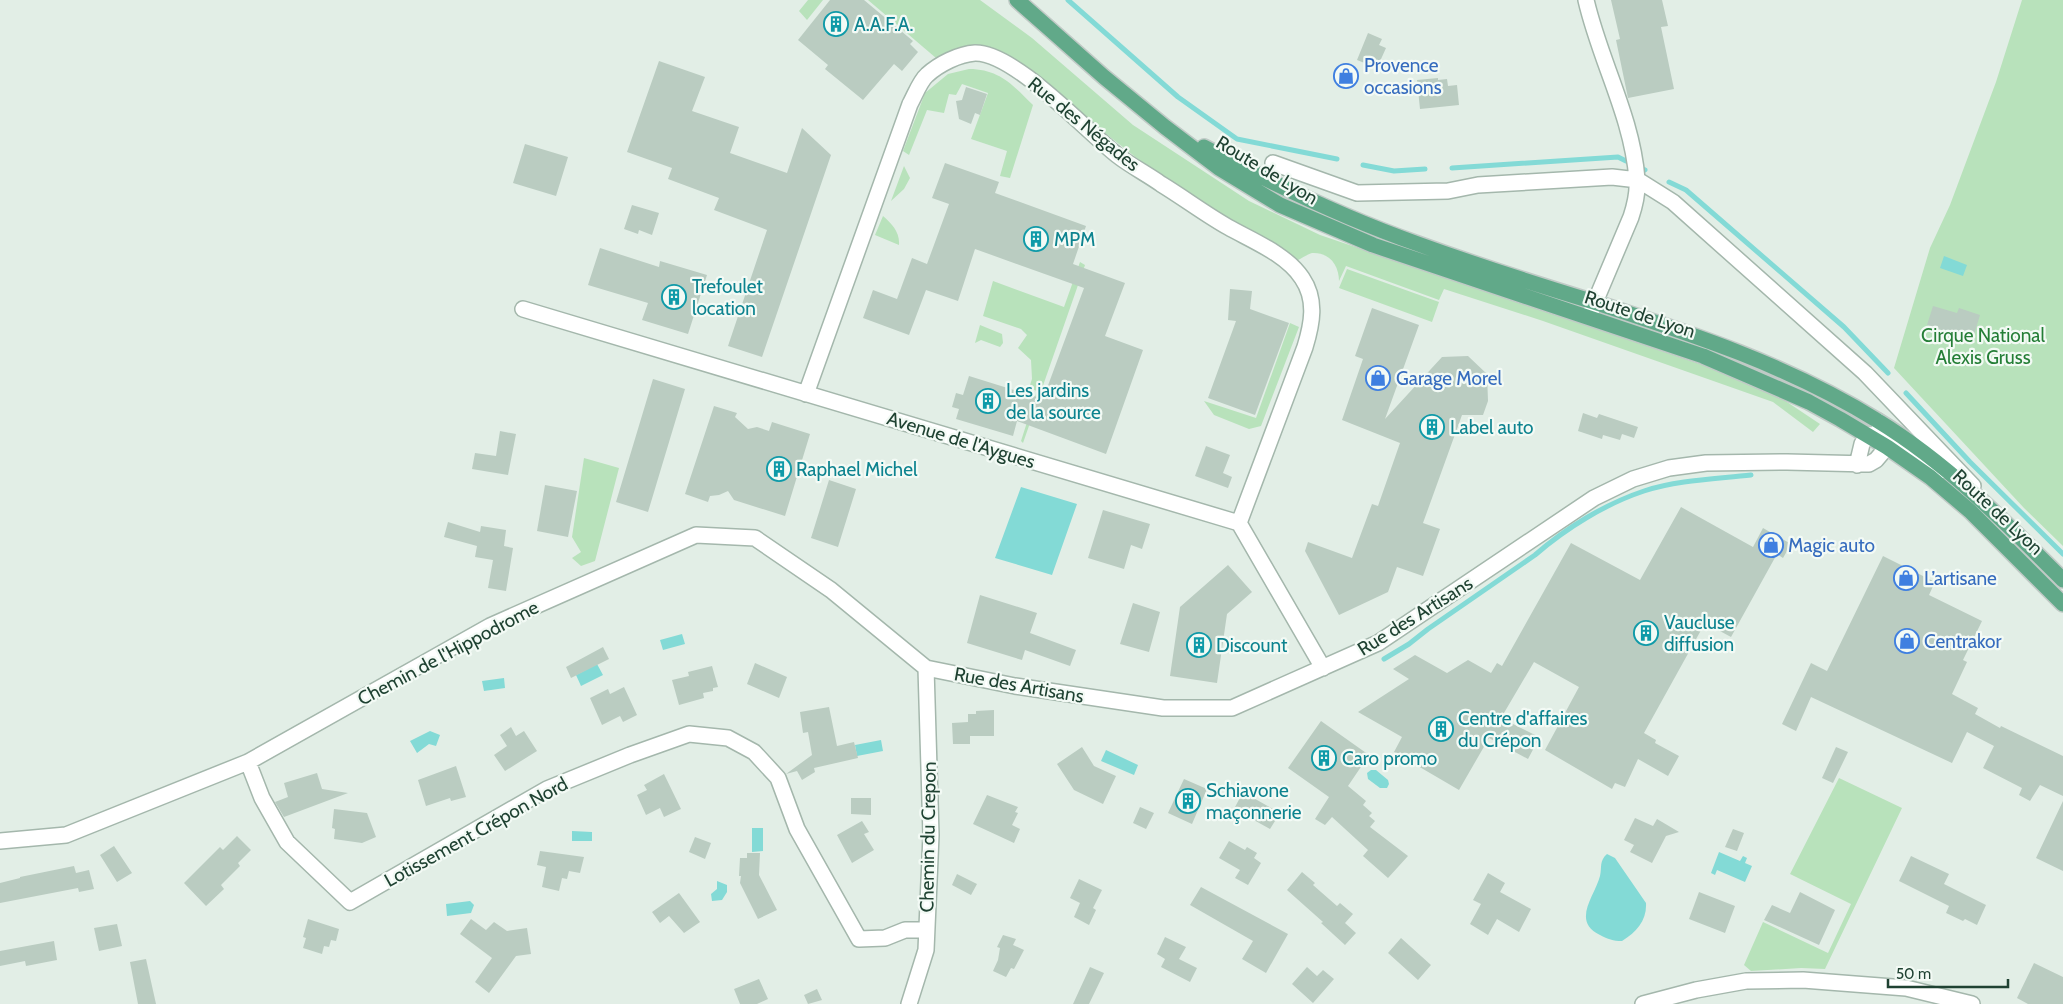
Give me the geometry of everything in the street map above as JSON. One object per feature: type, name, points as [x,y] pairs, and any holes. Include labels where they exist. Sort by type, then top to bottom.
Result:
[{"type":"main road","name":"Route de Lyon","points":[[1017,0],[1077,54],[1165,127],[1218,168],[1280,205],[1331,229],[1381,248],[1694,352],[1810,402],[1867,435],[1886,442],[1970,511],[2063,604]]},
{"type":"main road","name":"Route de Lyon","points":[[1165,127],[1268,181],[1373,228],[1721,344],[1829,393],[1878,421],[1926,454],[1964,484],[2063,580]]},
{"type":"street","points":[[1586,0],[1592,25],[1621,102],[1638,180],[1632,217],[1589,318]]},
{"type":"street","name":"Rue des Négades","points":[[806,394],[910,104],[926,76],[953,59],[975,53],[994,56],[1027,77],[1118,156],[1226,226],[1272,252],[1287,263],[1302,278],[1310,295],[1313,310],[1306,347],[1239,523]]},
{"type":"street","points":[[1273,163],[1357,193],[1448,191],[1478,185],[1612,177],[1638,180],[1673,202],[1865,373],[2004,521]]},
{"type":"street","name":"Avenue de l'Aygues","points":[[523,308],[1239,523]]},
{"type":"street","points":[[1878,421],[1886,442],[1964,484]]},
{"type":"street","points":[[1857,465],[1862,444],[1867,435]]},
{"type":"street","name":"Rue des Artisans","points":[[926,668],[1015,686],[1163,708],[1232,708],[1378,643],[1588,502],[1633,479],[1669,468],[1706,463],[1869,464],[1876,460],[1886,442]]},
{"type":"street","points":[[1239,523],[1323,668]]},
{"type":"street","name":"Chemin de l'Hippodrome","points":[[0,842],[66,835],[248,762],[490,626],[696,535],[755,538],[831,590],[926,668]]},
{"type":"street","name":"Chemin du Crepon","points":[[909,1004],[926,950],[932,836],[926,668]]},
{"type":"street","name":"Lotissement Crépon Nord","points":[[248,762],[262,798],[288,842],[350,902],[547,789],[630,755],[690,734],[728,738],[754,752],[778,778],[797,829],[859,939],[885,938],[905,930],[926,930]]},
{"type":"street","points":[[1643,1004],[1696,990],[1746,981],[1795,980],[1906,988],[1972,1004]]},
{"type":"green space","points":[[808,0],[823,0],[807,20],[799,11]]},
{"type":"green space","points":[[868,0],[980,0],[1032,38],[1133,125],[1249,201],[1320,235],[1735,376],[1778,396],[1820,424],[1813,432],[1773,402],[1543,321],[1444,289],[1439,300],[1346,266],[1339,281],[1335,265],[1328,257],[1312,253],[1298,260],[1157,173],[1046,86],[1016,60],[994,50],[977,46],[954,50],[936,58]]},
{"type":"green space","name":"Cirque National Alexis Gruss","points":[[2022,0],[2063,0],[2063,546],[2024,508],[1894,368],[1930,248],[1950,205],[1996,82]]},
{"type":"green space","points":[[969,69],[997,75],[1012,85],[1033,105],[1010,178],[1000,176],[1007,151],[971,139],[988,93],[962,84],[956,95],[949,94],[944,113],[927,110],[909,155],[903,151],[925,93],[948,74]]},
{"type":"green space","points":[[904,166],[910,178],[904,189],[891,201]]},
{"type":"green space","points":[[883,216],[897,232],[899,245],[875,235]]},
{"type":"green space","points":[[1080,262],[1085,265],[1023,443],[1021,441],[1037,391],[1029,388],[1032,379],[1031,360],[1018,348],[1027,335],[1021,329],[983,316],[993,281],[1064,307]]},
{"type":"green space","points":[[1347,269],[1439,302],[1432,322],[1339,288]]},
{"type":"green space","points":[[1290,323],[1299,327],[1261,426],[1249,429],[1214,415],[1204,401],[1256,418]]},
{"type":"green space","points":[[980,325],[1002,334],[1003,343],[1000,347],[981,340],[975,343]]},
{"type":"green space","points":[[584,458],[619,468],[595,561],[581,566],[572,558],[581,552],[572,537]]},
{"type":"green space","points":[[1839,778],[1902,808],[1825,969],[1801,968],[1751,971],[1744,965],[1763,922],[1828,953],[1851,904],[1790,874]]},
{"type":"water","points":[[1944,256],[1967,265],[1963,276],[1940,268]]},
{"type":"water","points":[[1021,487],[1077,504],[1052,575],[995,558]]},
{"type":"water","points":[[682,634],[685,644],[663,650],[660,640]]},
{"type":"water","points":[[597,664],[603,675],[581,686],[576,675]]},
{"type":"water","points":[[504,678],[505,688],[484,691],[482,681]]},
{"type":"water","points":[[430,731],[440,735],[436,746],[429,744],[417,753],[410,741]]},
{"type":"water","points":[[881,740],[883,751],[857,756],[855,745]]},
{"type":"water","points":[[1106,750],[1138,765],[1134,775],[1101,761]]},
{"type":"water","points":[[1371,770],[1376,770],[1388,780],[1387,788],[1380,788],[1368,779],[1367,773]]},
{"type":"water","points":[[752,828],[763,828],[763,851],[752,852]]},
{"type":"water","points":[[572,831],[592,832],[592,841],[572,841]]},
{"type":"water","points":[[1719,852],[1740,861],[1743,856],[1747,858],[1745,863],[1752,866],[1745,882],[1717,870],[1715,875],[1711,873]]},
{"type":"water","points":[[1607,854],[1615,858],[1646,903],[1645,915],[1640,925],[1622,941],[1611,940],[1600,935],[1591,929],[1587,923],[1587,908],[1600,876],[1602,862]]},
{"type":"water","points":[[717,881],[727,885],[727,892],[722,900],[712,901],[711,894],[717,889]]},
{"type":"water","points":[[470,901],[474,905],[471,913],[447,916],[446,904]]},
{"type":"building","points":[[830,0],[864,0],[913,41],[910,44],[918,52],[902,71],[894,64],[863,100],[825,69],[828,65],[798,40]]},
{"type":"building","points":[[1611,0],[1662,0],[1668,26],[1661,27],[1674,89],[1628,98],[1616,40],[1620,39]]},
{"type":"building","points":[[1368,33],[1382,39],[1379,45],[1386,48],[1377,68],[1357,60]]},
{"type":"building","points":[[659,61],[705,77],[692,111],[739,127],[730,153],[787,173],[802,128],[831,155],[762,357],[728,346],[767,230],[714,210],[719,198],[668,179],[672,168],[627,152]]},
{"type":"building","points":[[1438,78],[1438,80],[1447,79],[1448,86],[1457,85],[1459,105],[1420,109],[1417,80]]},
{"type":"building","points":[[966,87],[987,94],[980,115],[975,113],[971,124],[959,119],[956,101],[962,100]]},
{"type":"building","points":[[525,144],[568,157],[556,196],[513,183]]},
{"type":"building","points":[[945,163],[999,182],[995,193],[1086,226],[1073,264],[1125,283],[1105,336],[1143,350],[1106,454],[1017,421],[1013,436],[956,419],[959,409],[952,407],[956,393],[963,395],[969,376],[1043,399],[1084,288],[975,249],[958,301],[926,290],[909,335],[863,318],[873,290],[897,299],[912,258],[927,264],[949,204],[932,198]]},
{"type":"building","points":[[632,205],[659,213],[652,235],[639,230],[638,234],[624,229]]},
{"type":"building","points":[[600,248],[659,267],[660,261],[707,275],[688,334],[642,320],[648,303],[588,285]]},
{"type":"building","points":[[1230,289],[1252,291],[1250,309],[1289,323],[1255,415],[1208,398],[1236,321],[1228,320]]},
{"type":"building","points":[[1933,306],[1957,313],[1959,308],[1980,315],[1974,335],[1965,332],[1963,338],[1927,325]]},
{"type":"building","points":[[1372,308],[1419,325],[1385,419],[1442,357],[1468,356],[1487,374],[1488,401],[1483,415],[1462,415],[1423,523],[1440,529],[1423,576],[1397,567],[1388,592],[1339,615],[1305,551],[1308,542],[1352,558],[1372,504],[1378,506],[1400,443],[1342,420],[1363,359],[1355,356]]},
{"type":"building","points":[[653,379],[685,389],[648,512],[616,502]]},
{"type":"building","points":[[714,406],[737,413],[735,417],[748,429],[757,427],[769,431],[772,422],[810,434],[785,516],[734,500],[728,491],[710,496],[708,502],[685,494]]},
{"type":"building","points":[[1583,413],[1597,418],[1599,414],[1638,427],[1634,438],[1622,434],[1620,440],[1603,435],[1602,439],[1578,431]]},
{"type":"building","points":[[500,431],[516,434],[508,475],[472,469],[475,453],[496,456]]},
{"type":"building","points":[[1206,446],[1230,455],[1223,473],[1232,477],[1228,488],[1195,476]]},
{"type":"building","points":[[829,480],[856,489],[838,547],[811,538]]},
{"type":"building","points":[[545,485],[577,491],[568,537],[537,531]]},
{"type":"building","points":[[1681,507],[1753,547],[1763,528],[1791,544],[1783,558],[1777,554],[1731,637],[1705,623],[1644,733],[1656,740],[1655,743],[1679,756],[1668,776],[1638,759],[1625,787],[1615,783],[1612,789],[1545,750],[1579,687],[1534,662],[1501,718],[1537,736],[1537,742],[1528,759],[1489,738],[1459,790],[1394,752],[1402,737],[1358,712],[1409,679],[1393,669],[1415,655],[1447,673],[1468,660],[1491,673],[1497,663],[1502,666],[1571,543],[1640,580]]},
{"type":"building","points":[[1103,510],[1150,524],[1142,549],[1131,545],[1124,569],[1088,558]]},
{"type":"building","points":[[448,522],[480,532],[481,526],[506,530],[504,546],[513,548],[506,591],[488,588],[493,560],[475,557],[477,546],[444,537]]},
{"type":"building","name":"Centrakor","points":[[1883,556],[1935,582],[1929,595],[1982,621],[1963,660],[1967,662],[1952,694],[1978,708],[1975,714],[2000,728],[2001,726],[2063,756],[2063,796],[2040,785],[2030,801],[2019,795],[2022,788],[1983,768],[1994,746],[1967,732],[1952,763],[1811,697],[1796,731],[1782,724],[1811,663],[1827,671]]},
{"type":"building","name":"Discount","points":[[1228,565],[1252,592],[1227,614],[1217,683],[1170,676],[1180,607]]},
{"type":"building","points":[[980,595],[1037,613],[1030,633],[1076,650],[1070,666],[1025,650],[1022,660],[967,643]]},
{"type":"building","points":[[1133,603],[1160,612],[1149,652],[1120,644]]},
{"type":"building","points":[[603,647],[609,659],[571,678],[566,667]]},
{"type":"building","points":[[755,663],[787,677],[779,698],[747,684]]},
{"type":"building","points":[[712,666],[718,687],[713,688],[713,691],[703,693],[704,698],[679,705],[672,680],[689,676],[688,672]]},
{"type":"building","points":[[624,687],[637,715],[623,722],[620,716],[602,725],[590,698],[608,689],[610,694]]},
{"type":"building","points":[[829,707],[837,746],[854,742],[858,758],[814,768],[815,772],[802,780],[797,771],[786,774],[812,755],[808,732],[803,733],[800,712]]},
{"type":"building","points":[[994,710],[994,736],[970,736],[970,744],[953,744],[952,723],[968,722],[968,714],[976,714],[976,711]]},
{"type":"building","points":[[1321,721],[1369,755],[1348,786],[1366,801],[1363,805],[1372,813],[1369,816],[1375,821],[1370,827],[1408,856],[1388,878],[1363,856],[1368,850],[1332,817],[1325,825],[1315,819],[1329,797],[1288,768]]},
{"type":"building","points":[[511,727],[516,736],[524,731],[537,751],[505,771],[494,755],[507,746],[500,735]]},
{"type":"building","points":[[1082,747],[1094,766],[1116,776],[1103,804],[1074,790],[1057,764]]},
{"type":"building","points":[[1836,747],[1848,752],[1833,783],[1822,778]]},
{"type":"building","points":[[456,766],[466,797],[451,801],[450,798],[426,806],[418,780]]},
{"type":"building","points":[[317,773],[322,789],[348,793],[284,817],[275,802],[288,797],[284,783]]},
{"type":"building","points":[[664,774],[681,809],[664,817],[660,808],[646,815],[637,795],[647,790],[644,785]]},
{"type":"building","name":"Schiavone maçonnerie","points":[[1184,779],[1207,789],[1192,824],[1168,813]]},
{"type":"building","points":[[1243,792],[1280,813],[1270,829],[1234,809]]},
{"type":"building","points":[[987,795],[1018,807],[1015,812],[1018,813],[1012,825],[1020,829],[1014,843],[973,824]]},
{"type":"building","points":[[851,798],[871,798],[871,815],[851,814]]},
{"type":"building","points":[[2063,801],[2063,871],[2036,858]]},
{"type":"building","points":[[1140,807],[1154,813],[1146,829],[1133,823]]},
{"type":"building","points":[[334,809],[367,813],[376,837],[362,843],[334,839],[335,829],[332,828]]},
{"type":"building","points":[[1635,818],[1653,826],[1657,819],[1679,832],[1666,836],[1652,863],[1630,852],[1634,845],[1624,840]]},
{"type":"building","points":[[862,821],[869,832],[864,834],[874,850],[852,863],[837,835]]},
{"type":"building","points":[[1733,829],[1744,833],[1737,851],[1725,847]]},
{"type":"building","points":[[237,836],[251,850],[238,863],[240,866],[221,885],[224,889],[206,906],[184,883],[220,847],[223,850]]},
{"type":"building","points":[[695,837],[711,843],[705,859],[689,852]]},
{"type":"building","points":[[1229,841],[1245,850],[1247,847],[1257,853],[1254,858],[1261,863],[1248,885],[1235,878],[1240,870],[1219,858]]},
{"type":"building","points":[[114,846],[132,873],[117,882],[100,855]]},
{"type":"building","points":[[540,851],[584,857],[580,873],[569,871],[567,879],[562,878],[559,891],[542,887],[546,867],[537,865]]},
{"type":"building","points":[[747,853],[760,853],[759,875],[777,910],[758,919],[740,883],[740,858],[747,858]]},
{"type":"building","points":[[1911,856],[1949,874],[1944,884],[1986,905],[1977,925],[1946,913],[1949,906],[1899,881]]},
{"type":"building","points":[[74,866],[76,873],[89,870],[94,889],[79,892],[78,888],[0,903],[0,883]]},
{"type":"building","points":[[1302,872],[1315,883],[1313,885],[1337,906],[1340,903],[1353,914],[1345,923],[1356,933],[1345,945],[1321,923],[1323,922],[1287,890]]},
{"type":"building","points":[[1488,873],[1505,883],[1500,892],[1531,909],[1519,932],[1497,919],[1488,935],[1470,924],[1481,904],[1473,900]]},
{"type":"building","points":[[957,874],[977,884],[971,895],[952,885]]},
{"type":"building","points":[[1079,879],[1102,890],[1093,908],[1096,910],[1089,925],[1074,917],[1080,903],[1070,898]]},
{"type":"building","points":[[1201,887],[1288,934],[1266,973],[1242,959],[1253,941],[1190,905]]},
{"type":"building","points":[[1699,892],[1735,906],[1725,933],[1689,919]]},
{"type":"building","points":[[1800,892],[1835,910],[1819,945],[1764,920],[1772,905],[1790,913]]},
{"type":"building","points":[[679,893],[700,922],[684,933],[669,916],[660,923],[652,912]]},
{"type":"building","points":[[308,919],[339,929],[336,941],[331,940],[329,947],[324,946],[322,954],[303,948],[306,938],[303,937]]},
{"type":"building","points":[[471,919],[486,930],[494,922],[507,931],[527,928],[531,954],[516,956],[489,993],[475,982],[492,958],[460,934]]},
{"type":"building","points":[[117,924],[122,946],[99,951],[94,928]]},
{"type":"building","points":[[1003,935],[1016,939],[1013,945],[1024,950],[1014,969],[1011,968],[1006,977],[993,971],[998,960],[1000,948],[997,947]]},
{"type":"building","points":[[1165,937],[1186,947],[1179,959],[1197,968],[1190,982],[1161,967],[1165,959],[1157,954]]},
{"type":"building","points":[[1401,938],[1431,965],[1418,980],[1388,953]]},
{"type":"building","points":[[54,941],[57,960],[26,966],[25,961],[0,966],[0,951]]},
{"type":"building","points":[[146,959],[156,1004],[138,1004],[130,962]]},
{"type":"building","points":[[2034,963],[2063,977],[2063,1004],[2028,1004],[2017,998]]},
{"type":"building","points":[[1090,967],[1104,973],[1089,1004],[1073,1004]]},
{"type":"building","points":[[1307,967],[1317,976],[1323,970],[1334,979],[1313,1003],[1292,984]]},
{"type":"building","points":[[759,979],[768,999],[757,1004],[740,1004],[734,989]]},
{"type":"building","points":[[817,989],[822,1000],[808,1004],[804,995]]},
{"type":"waterway","points":[[1068,0],[1178,97],[1237,139],[1337,159]]},
{"type":"waterway","points":[[1452,168],[1618,157],[1626,161]]},
{"type":"waterway","points":[[1363,165],[1394,171],[1425,169]]},
{"type":"waterway","points":[[1669,182],[1686,190],[1844,327],[1888,373]]},
{"type":"waterway","points":[[1906,393],[1970,462],[2063,554]]},
{"type":"waterway","points":[[1384,659],[1409,644],[1573,526],[1601,510],[1629,496],[1657,487],[1697,480],[1751,475]]},
{"type":"place","name":"A.A.F.A.","points":[[836,24]]},
{"type":"place","name":"Provence occasions","points":[[1346,76]]},
{"type":"place","name":"MPM","points":[[1036,239]]},
{"type":"place","name":"Trefoulet location","points":[[674,297]]},
{"type":"place","name":"Garage Morel","points":[[1378,378]]},
{"type":"place","name":"Les jardins de la source","points":[[988,401]]},
{"type":"place","name":"Label auto","points":[[1432,427]]},
{"type":"place","name":"Raphael Michel","points":[[779,469]]},
{"type":"place","name":"Magic auto","points":[[1771,545]]},
{"type":"place","name":"L’artisane","points":[[1906,578]]},
{"type":"place","name":"Vaucluse diffusion","points":[[1646,633]]},
{"type":"place","name":"Centrakor","points":[[1907,641]]},
{"type":"place","name":"Discount","points":[[1199,645]]},
{"type":"place","name":"Centre d'affaires du Crépon","points":[[1441,729]]},
{"type":"place","name":"Caro promo","points":[[1324,758]]},
{"type":"place","name":"Schiavone maçonnerie","points":[[1188,801]]}]
